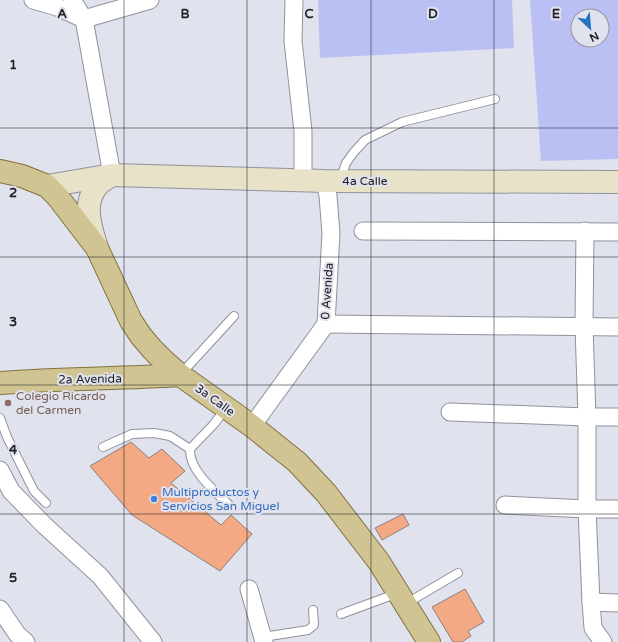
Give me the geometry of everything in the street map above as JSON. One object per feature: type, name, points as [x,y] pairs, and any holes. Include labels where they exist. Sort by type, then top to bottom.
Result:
[{"type":"main road","name":"3a Calle","points":[[0,171],[22,176],[47,186],[63,202],[97,248],[124,306],[141,336],[164,362],[180,375],[252,426],[297,462],[326,493],[379,562],[429,642]]},
{"type":"main road","name":"4a Calle","points":[[47,186],[112,175],[333,181],[618,182]]},
{"type":"main road","points":[[97,248],[88,211],[93,191],[99,184],[112,175]]},
{"type":"main road","name":"2a Avenida","points":[[0,383],[44,380],[120,379],[180,375]]},
{"type":"street","points":[[33,0],[57,7],[84,19],[150,0]]},
{"type":"street","points":[[72,0],[84,19],[112,175]]},
{"type":"street","points":[[294,0],[293,41],[303,132],[303,180]]},
{"type":"street","name":"0 Avenida","points":[[252,426],[326,324],[333,181]]},
{"type":"street","points":[[363,231],[618,232]]},
{"type":"street","points":[[585,231],[584,327],[587,417],[587,509],[591,602],[593,628],[603,642]]},
{"type":"street","points":[[326,324],[618,327]]},
{"type":"street","points":[[450,412],[618,417]]},
{"type":"street","points":[[0,470],[10,491],[44,525],[100,576],[153,642]]},
{"type":"street","points":[[505,505],[587,509],[618,508]]},
{"type":"street","points":[[249,589],[264,639]]},
{"type":"street","points":[[591,602],[618,603]]},
{"type":"street","points":[[2,615],[17,634],[26,642]]},
{"type":"lane","points":[[333,181],[354,152],[365,140],[402,122],[495,99]]},
{"type":"lane","points":[[180,375],[234,316]]},
{"type":"lane","points":[[226,408],[214,424],[190,449],[190,455],[192,463],[204,480],[230,506]]},
{"type":"lane","points":[[0,418],[7,437],[34,491],[46,503]]},
{"type":"lane","points":[[103,447],[132,434],[154,433],[170,436],[190,449]]},
{"type":"lane","points":[[341,614],[402,598],[458,573]]},
{"type":"lane","points":[[264,639],[308,630],[314,625],[313,610]]},
{"type":"shaded area","points":[[318,0],[512,0],[514,48],[320,58]]},
{"type":"shaded area","points":[[530,0],[618,0],[618,159],[541,161]]},
{"type":"building","name":"Multiproductos y Servicios San Miguel","points":[[131,442],[149,458],[162,449],[185,471],[171,483],[221,525],[231,515],[252,534],[220,571],[132,515],[90,466]]},
{"type":"building","points":[[403,514],[409,525],[382,540],[375,528]]},
{"type":"building","points":[[465,589],[484,622],[468,631],[471,636],[462,642],[453,642],[432,607]]},
{"type":"place","name":"Colegio Ricardo del Carmen","points":[[8,403]]},
{"type":"place","name":"Multiproductos y Servicios San Miguel","points":[[154,499]]}]
